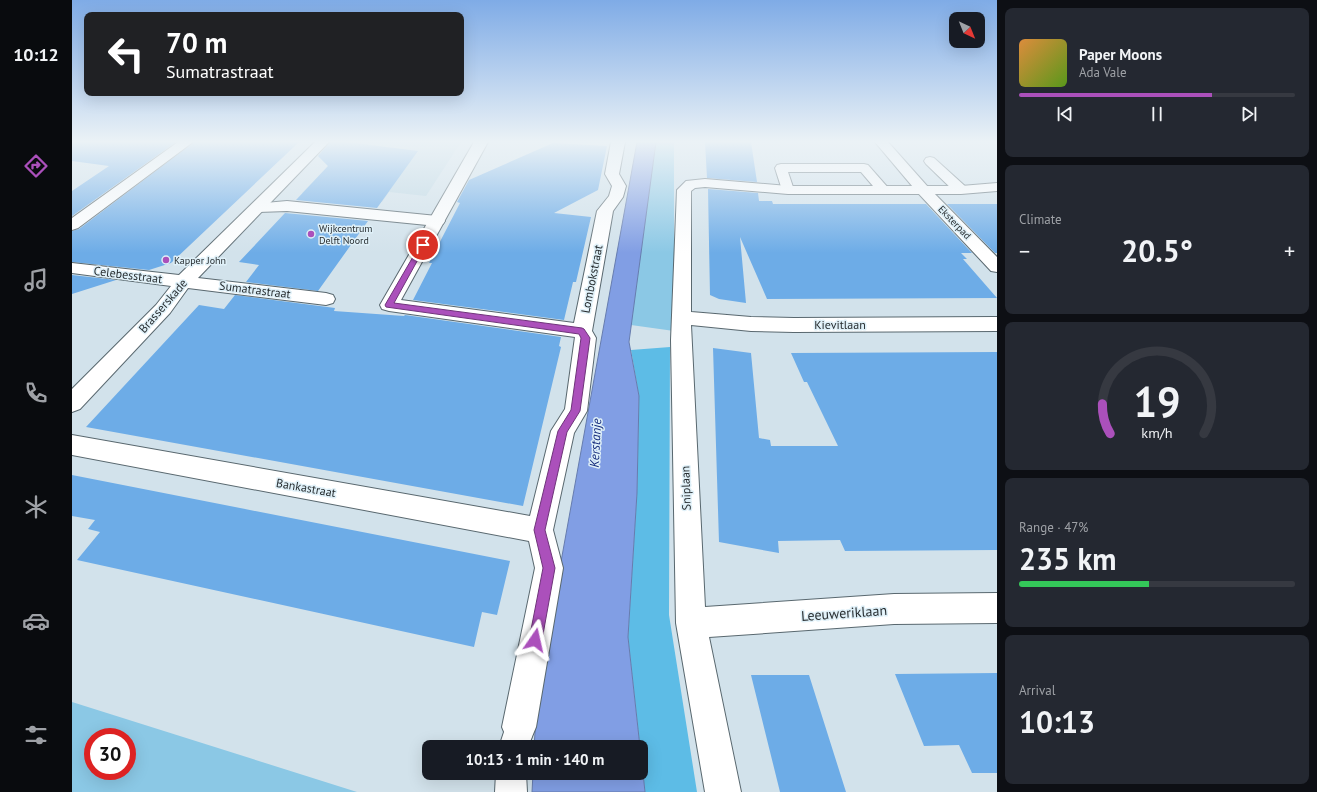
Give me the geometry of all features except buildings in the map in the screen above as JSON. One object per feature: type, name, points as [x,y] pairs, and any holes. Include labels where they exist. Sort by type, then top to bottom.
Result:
[{"type":"street","points":[[72,225],[135,179]]},
{"type":"street","name":"Brasserskade","points":[[72,403],[163,309],[183,282],[286,179]]},
{"type":"street","points":[[460,179],[389,305],[582,331]]},
{"type":"street","name":"Lombokstraat","points":[[516,737],[549,568],[540,530],[563,431],[576,411],[586,338],[582,331],[605,211],[616,196],[619,186],[615,179]]},
{"type":"street","name":"Eksterpad","points":[[914,179],[997,267]]},
{"type":"street","name":"Sniplaan","points":[[723,792],[691,623],[681,340],[683,318],[684,190],[691,184],[705,183],[788,190]]},
{"type":"street","points":[[788,190],[961,190],[997,187]]},
{"type":"street","points":[[258,207],[287,206],[436,221]]},
{"type":"street","name":"Celebesstraat","points":[[72,268],[183,282]]},
{"type":"street","name":"Sumatrastraat","points":[[183,282],[220,285],[326,299]]},
{"type":"street","name":"Kievitlaan","points":[[683,318],[751,324],[787,325],[997,324]]},
{"type":"street","name":"Bankastraat","points":[[72,445],[540,530]]},
{"type":"street","name":"Leeuweriklaan","points":[[691,623],[894,609],[997,608]]},
{"type":"lane","points":[[784,179],[788,190]]},
{"type":"lane","points":[[874,179],[884,190]]},
{"type":"lane","points":[[949,179],[961,190]]},
{"type":"lane","points":[[511,780],[511,792]]},
{"type":"shaded area","points":[[315,179],[437,179],[426,196],[389,192],[382,202],[302,193]]},
{"type":"shaded area","points":[[651,179],[674,179],[674,331],[631,325]]},
{"type":"shaded area","points":[[670,347],[669,615],[697,792],[645,792],[644,780],[648,780],[648,740],[639,740],[628,637],[637,493],[639,396],[631,350]]},
{"type":"shaded area","points":[[72,702],[357,792],[72,792]]},
{"type":"water","name":"Kerstanje","points":[[630,179],[651,179],[629,342],[639,396],[637,493],[628,637],[639,740],[534,740],[536,719],[549,628]]},
{"type":"water","points":[[533,780],[644,780],[645,792],[532,792]]},
{"type":"place","name":"Wijkcentrum Delft Noord","points":[[311,234]]},
{"type":"place","name":"Kapper John","points":[[166,260]]},
{"type":"route","points":[[423,245],[389,305],[582,331],[586,338],[576,411],[563,431],[540,530],[549,568],[535,640]]}]
